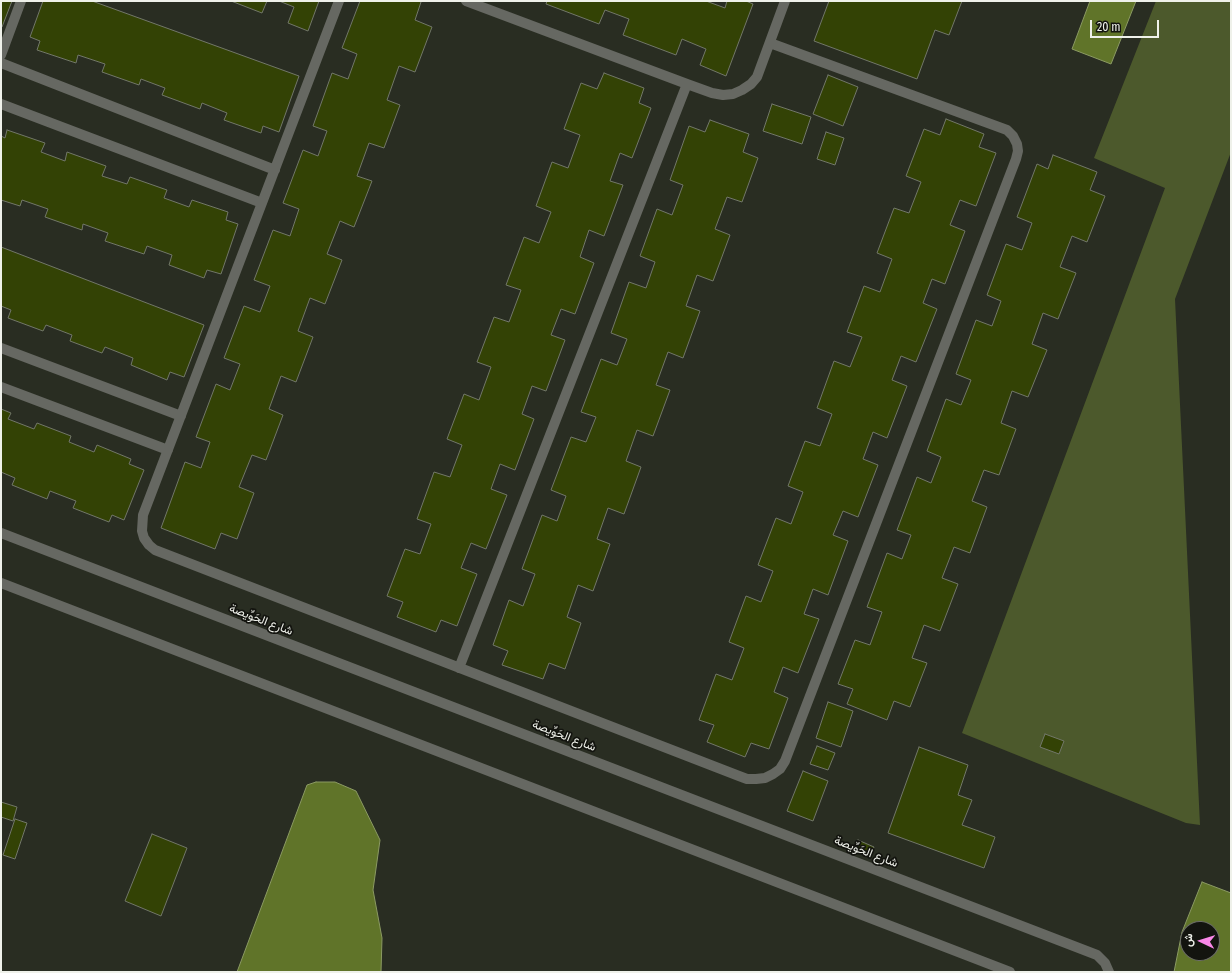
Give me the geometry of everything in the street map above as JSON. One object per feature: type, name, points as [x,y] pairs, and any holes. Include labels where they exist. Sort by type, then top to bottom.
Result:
[{"type":"street","points":[[1,55],[21,1]]},
{"type":"street","points":[[339,1],[143,515],[142,531],[144,538],[155,550],[747,779],[760,779],[773,774],[780,769],[785,762],[1018,151],[1017,144],[1013,136],[1007,130],[770,43]]},
{"type":"street","points":[[466,1],[687,84],[722,95],[732,94],[742,90],[751,84],[757,77],[785,1]]},
{"type":"street","points":[[1,62],[275,170]]},
{"type":"street","points":[[459,668],[687,84]]},
{"type":"street","points":[[1,104],[262,203]]},
{"type":"street","points":[[1,348],[181,416]]},
{"type":"street","points":[[1,387],[168,450]]},
{"type":"street","name":"شارع الحَوِّيصة","points":[[1,534],[1097,955],[1105,962],[1108,972]]},
{"type":"street","points":[[1,583],[1010,972]]},
{"type":"shaded area","points":[[1090,1],[1136,1],[1111,64],[1072,49]]},
{"type":"shaded area","points":[[1156,1],[1231,1],[1231,152],[1175,299],[1200,825],[1186,823],[962,733],[1165,188],[1094,158]]},
{"type":"shaded area","points":[[316,782],[335,782],[356,791],[380,840],[373,890],[382,938],[381,972],[237,972],[307,785]]},
{"type":"shaded area","points":[[1202,882],[1231,893],[1231,972],[1174,972],[1180,942],[1180,961],[1220,961],[1220,921],[1186,921]]},
{"type":"building","points":[[1,1],[12,1],[2,27],[1,27]]},
{"type":"building","points":[[43,1],[92,1],[299,76],[279,132],[263,126],[261,133],[224,120],[227,113],[202,103],[200,109],[162,95],[165,88],[141,79],[139,85],[102,72],[105,64],[78,55],[76,63],[37,50],[40,41],[30,37]]},
{"type":"building","points":[[231,1],[267,1],[262,13]]},
{"type":"building","points":[[279,1],[319,1],[308,31],[288,23],[294,7]]},
{"type":"building","points":[[360,1],[421,2],[415,20],[432,27],[415,72],[399,66],[387,100],[400,105],[384,148],[369,143],[357,176],[372,181],[354,227],[340,221],[327,254],[342,260],[325,304],[310,298],[298,331],[313,337],[296,382],[281,376],[269,409],[283,415],[266,460],[252,455],[239,487],[254,493],[237,539],[221,533],[215,549],[161,528],[185,462],[201,468],[210,442],[196,437],[216,384],[230,390],[240,364],[224,358],[244,306],[260,312],[270,286],[254,280],[273,230],[290,236],[299,209],[283,203],[303,150],[318,156],[327,131],[313,126],[332,73],[348,79],[357,54],[342,48]]},
{"type":"building","points":[[547,1],[706,1],[725,8],[727,1],[746,1],[753,4],[726,76],[700,65],[706,49],[682,39],[676,55],[623,35],[629,19],[605,10],[599,24],[546,4]]},
{"type":"building","points":[[829,1],[962,1],[949,35],[935,30],[917,79],[814,41]]},
{"type":"building","points":[[604,73],[644,88],[639,103],[651,108],[632,158],[620,153],[610,181],[623,185],[604,236],[589,230],[580,257],[594,263],[575,314],[561,309],[551,335],[565,340],[546,391],[532,386],[522,414],[534,419],[515,470],[500,464],[491,489],[507,495],[486,549],[471,543],[461,568],[477,574],[457,626],[441,620],[436,632],[397,617],[403,602],[387,596],[405,549],[420,554],[431,524],[417,519],[434,472],[450,477],[462,445],[447,439],[464,394],[479,400],[491,367],[477,362],[494,317],[509,322],[521,290],[506,285],[524,237],[539,243],[551,212],[536,206],[552,162],[568,168],[580,135],[564,129],[581,83],[597,89]]},
{"type":"building","points":[[828,75],[858,87],[843,126],[813,114]]},
{"type":"building","points":[[772,104],[811,117],[802,144],[763,131]]},
{"type":"building","points":[[946,119],[984,134],[979,147],[996,153],[976,206],[960,200],[950,225],[965,231],[945,284],[932,279],[923,303],[937,309],[916,362],[901,356],[892,380],[907,386],[887,438],[873,432],[863,459],[878,465],[858,517],[843,511],[833,535],[848,541],[828,595],[813,589],[804,614],[819,619],[798,673],[783,667],[774,692],[788,698],[769,749],[751,743],[745,757],[707,742],[714,725],[699,720],[716,674],[732,680],[744,648],[729,642],[746,596],[761,602],[773,571],[758,565],[776,518],[791,524],[803,492],[788,486],[805,441],[820,446],[832,414],[817,408],[834,361],[850,367],[862,337],[847,332],[864,286],[880,292],[892,259],[877,253],[894,208],[909,213],[921,182],[906,176],[924,129],[940,135]]},
{"type":"building","points":[[710,120],[749,134],[743,152],[758,158],[742,202],[727,197],[715,229],[730,235],[713,281],[697,275],[686,306],[700,311],[683,358],[668,352],[656,385],[670,390],[653,436],[637,430],[626,461],[641,467],[624,514],[608,508],[597,539],[610,544],[593,591],[578,585],[567,617],[581,623],[565,669],[549,663],[543,679],[502,665],[508,651],[493,645],[509,600],[523,606],[535,574],[522,569],[542,515],[557,521],[566,496],[551,490],[571,437],[586,442],[596,417],[581,412],[601,359],[617,365],[627,339],[611,333],[629,282],[646,288],[655,262],[640,256],[657,209],[672,215],[683,185],[670,180],[689,126],[705,132]]},
{"type":"building","points":[[7,130],[45,143],[41,152],[65,161],[67,152],[106,166],[102,176],[127,184],[130,177],[167,190],[164,198],[189,207],[192,200],[228,212],[226,220],[238,224],[221,274],[207,270],[204,278],[169,265],[172,255],[147,246],[144,254],[105,241],[108,233],[83,224],[82,230],[45,217],[48,209],[22,200],[20,206],[1,200],[1,136],[5,138]]},
{"type":"building","points":[[826,132],[844,138],[835,165],[817,159]]},
{"type":"building","points":[[1053,155],[1097,172],[1090,190],[1105,196],[1087,242],[1072,236],[1060,267],[1076,273],[1058,319],[1043,313],[1032,344],[1047,350],[1028,397],[1012,391],[1001,423],[1016,429],[999,475],[984,470],[972,501],[987,507],[970,553],[954,547],[942,578],[958,584],[940,631],[924,625],[912,658],[927,663],[910,707],[894,701],[887,720],[847,704],[853,689],[838,684],[855,640],[870,645],[882,612],[867,607],[887,553],[902,559],[911,535],[897,530],[917,477],[931,483],[941,457],[927,451],[946,399],[961,405],[971,380],[956,374],[976,320],[992,326],[1001,301],[987,295],[1006,244],[1022,250],[1032,223],[1017,217],[1037,164],[1048,169]]},
{"type":"building","points":[[1,247],[204,325],[184,377],[170,372],[167,380],[131,365],[133,358],[105,347],[102,353],[70,341],[72,335],[46,325],[43,331],[8,318],[11,310],[1,306]]},
{"type":"building","points":[[1,409],[11,413],[8,419],[34,429],[37,423],[71,436],[69,442],[94,452],[97,445],[131,459],[129,464],[144,470],[124,520],[112,515],[109,522],[73,508],[76,501],[50,491],[47,499],[12,485],[15,478],[1,472]]},
{"type":"building","points":[[828,702],[853,711],[841,747],[816,738]]},
{"type":"building","points":[[1045,734],[1064,741],[1059,754],[1040,747]]},
{"type":"building","points":[[817,746],[835,753],[828,770],[810,764]]},
{"type":"building","points":[[919,747],[968,765],[958,795],[972,800],[962,825],[995,837],[984,868],[888,833]]},
{"type":"building","points":[[803,771],[828,781],[813,821],[787,811]]},
{"type":"building","points":[[1,802],[17,807],[13,821],[1,817]]},
{"type":"building","points":[[15,819],[27,823],[15,859],[3,855]]},
{"type":"building","points":[[152,834],[187,848],[161,916],[125,901]]},
{"type":"building","points":[[858,840],[874,847],[870,856],[854,849]]}]
